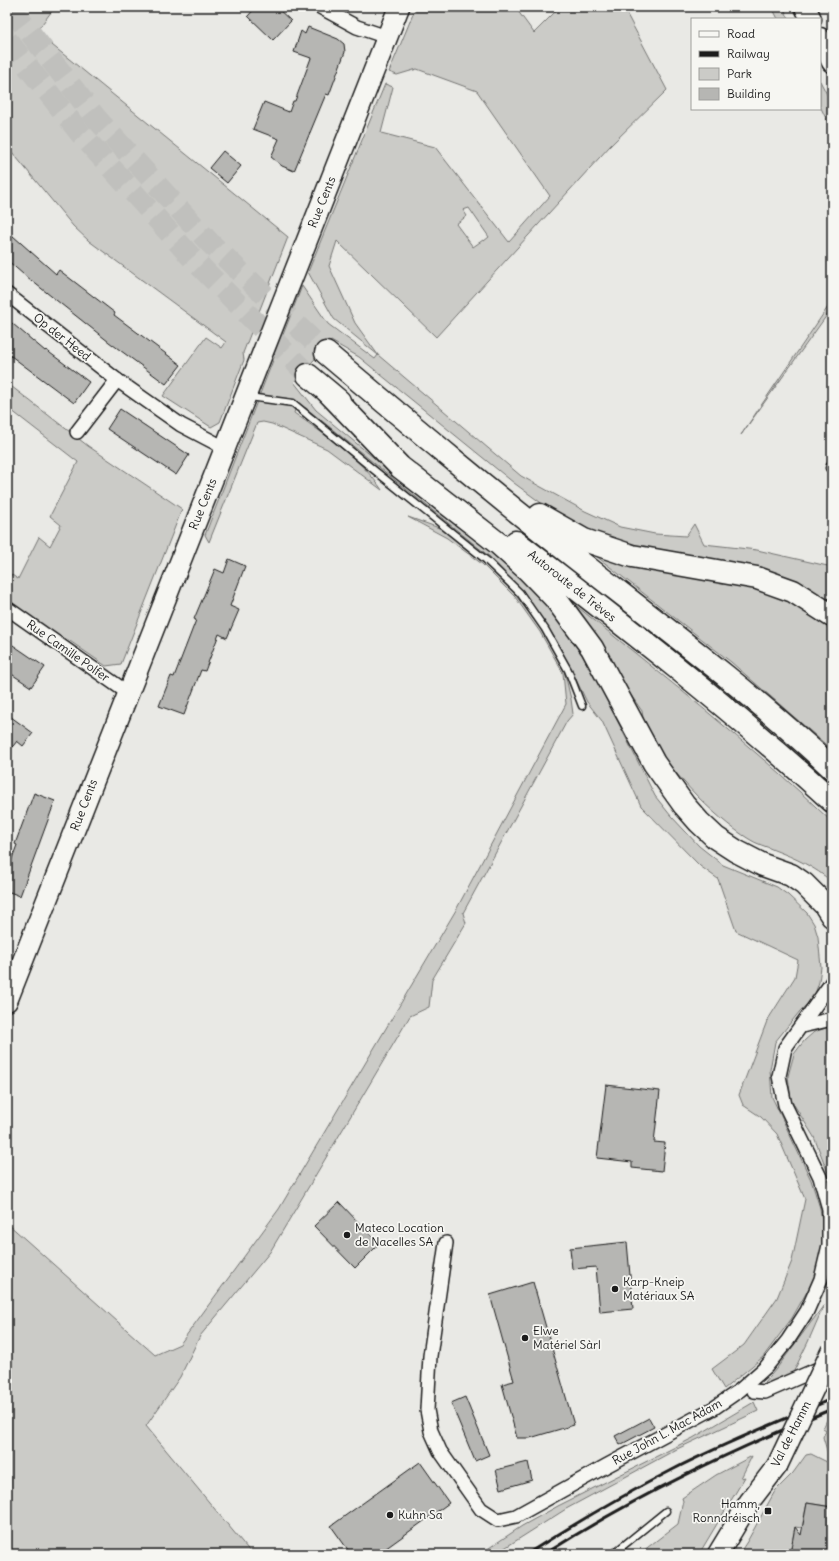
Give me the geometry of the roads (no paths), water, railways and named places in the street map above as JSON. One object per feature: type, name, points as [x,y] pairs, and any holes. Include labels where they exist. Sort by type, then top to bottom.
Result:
[{"type":"highway","name":"Autoroute de Trèves","points":[[326,353],[438,448],[576,559],[722,672],[832,768]]},
{"type":"highway","name":"Autoroute de Trèves","points":[[308,375],[406,457],[559,575],[708,693],[798,769],[832,802]]},
{"type":"highway","points":[[328,392],[400,467],[499,544],[529,571],[555,598],[592,648],[654,763],[684,805],[700,822],[716,838],[736,851],[763,865],[791,876],[804,884],[825,905],[832,916]]},
{"type":"highway","points":[[438,448],[546,520],[584,540],[632,556],[757,578],[793,591],[832,616]]},
{"type":"main road","name":"Rue Cents","points":[[7,1001],[399,7]]},
{"type":"main road","points":[[805,7],[810,18]]},
{"type":"main road","points":[[821,40],[832,62]]},
{"type":"main road","name":"Val de Hamm","points":[[718,1554],[750,1501],[777,1466],[832,1350]]},
{"type":"street","points":[[320,7],[357,26],[387,37]]},
{"type":"street","name":"Op der Heed","points":[[7,294],[117,380],[181,425],[225,448]]},
{"type":"street","points":[[77,432],[117,380]]},
{"type":"street","name":"Rue Camille Polfer","points":[[7,608],[128,693]]},
{"type":"street","name":"Rue John L. Mac Adam","points":[[446,1243],[430,1356],[427,1410],[431,1431],[440,1452],[481,1508],[498,1520],[516,1516],[714,1408],[740,1390],[766,1367],[788,1340],[806,1311],[821,1278],[829,1245],[829,1209],[820,1177],[785,1105],[778,1076],[785,1048],[832,982]]},
{"type":"street","points":[[802,1026],[832,1019]]},
{"type":"street","points":[[754,1391],[766,1392],[832,1363]]},
{"type":"lane","points":[[246,396],[257,399],[293,403],[486,560],[520,593],[546,629],[568,670],[582,706]]},
{"type":"lane","points":[[829,468],[832,461]]},
{"type":"lane","points":[[740,1390],[754,1391]]},
{"type":"lane","points":[[613,1554],[666,1510]]},
{"type":"tunnel","points":[[10,7],[96,118],[209,242],[326,353]]},
{"type":"tunnel","points":[[7,40],[80,133],[193,259],[308,375]]},
{"type":"railway","points":[[527,1554],[599,1510],[693,1459],[832,1399]]},
{"type":"railway","points":[[545,1554],[614,1512],[685,1475],[757,1441],[832,1409]]},
{"type":"place","name":"Mateco Location de Nacelles SA","points":[[347,1235]]},
{"type":"place","name":"Karp-Kneip Matériaux SA","points":[[615,1289]]},
{"type":"place","name":"Elwe Matériel Sàrl","points":[[525,1338]]},
{"type":"place","name":"Hamm, Ronndréisch","points":[[768,1511]]},
{"type":"place","name":"Kuhn Sa","points":[[390,1515]]}]
